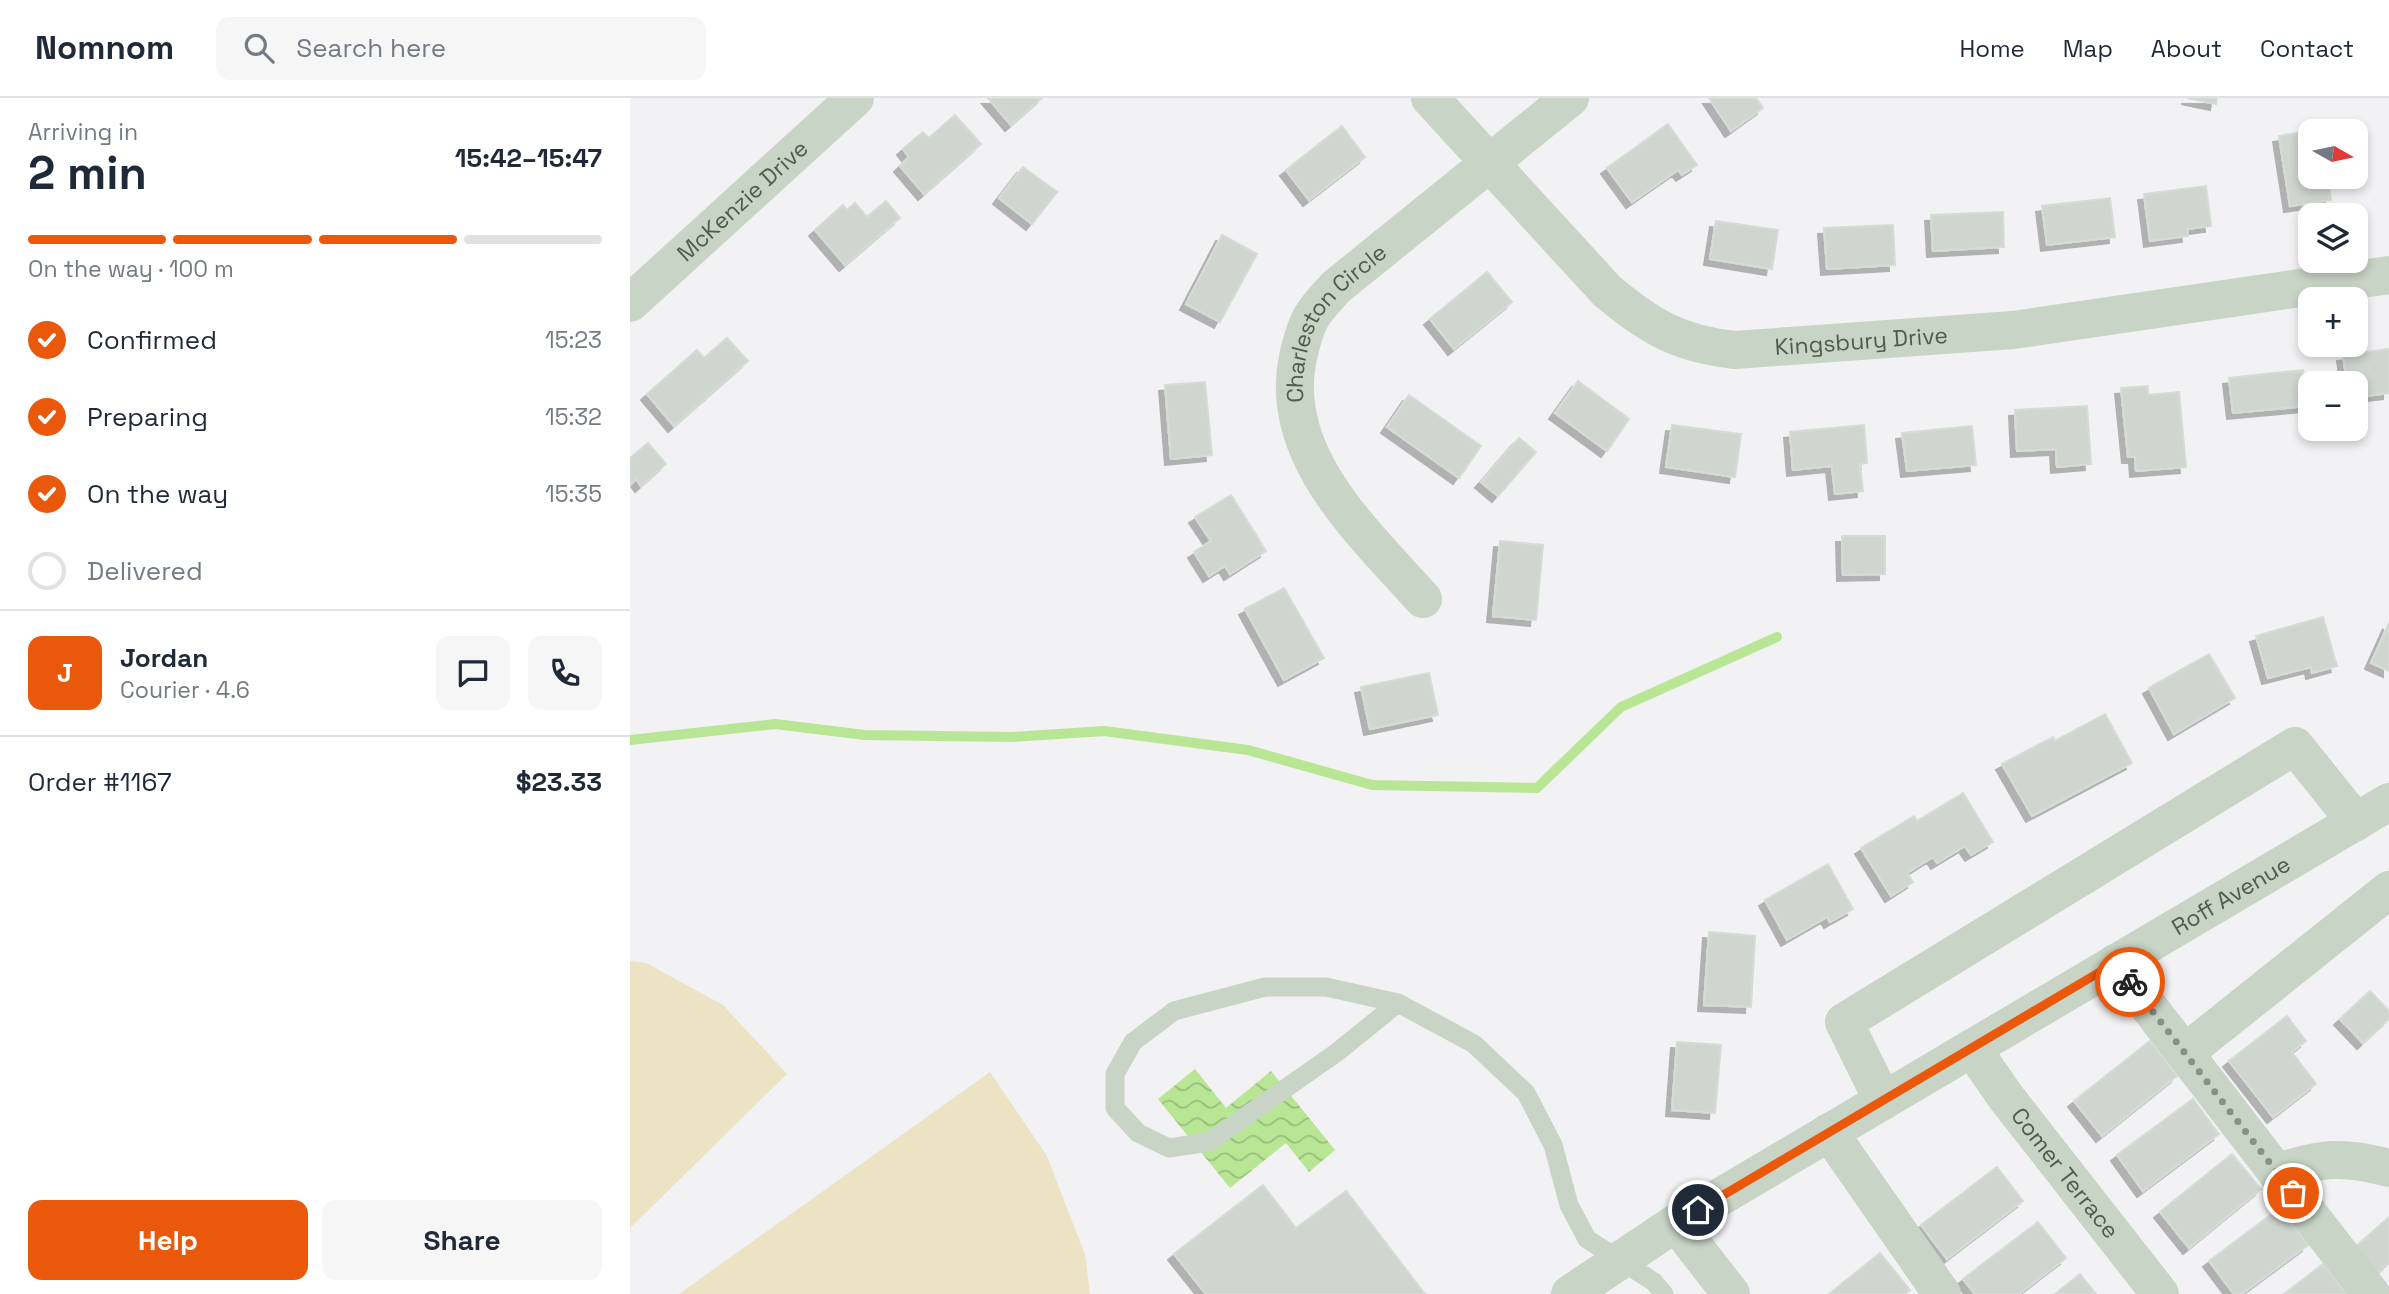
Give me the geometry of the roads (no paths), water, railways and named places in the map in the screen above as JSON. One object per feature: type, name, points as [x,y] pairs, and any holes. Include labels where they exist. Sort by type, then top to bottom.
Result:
[{"type":"street","name":"McKenzie Drive","points":[[630,303],[855,98]]},
{"type":"street","name":"Kingsbury Drive","points":[[1430,98],[1607,291],[1638,317],[1671,336],[1698,346],[1735,350],[2013,330],[2389,275]]},
{"type":"street","name":"Charleston Circle","points":[[1423,599],[1369,538],[1316,469],[1304,446],[1296,410],[1294,377],[1311,317],[1336,287],[1570,98]]},
{"type":"street","points":[[1882,1101],[1844,1022],[2295,746],[2356,821]]},
{"type":"street","name":"Roff Avenue","points":[[1570,1294],[1676,1223],[2389,802]]},
{"type":"street","points":[[2186,1052],[2389,890]]},
{"type":"street","points":[[2115,963],[2371,1294]]},
{"type":"street","name":"Comer Terrace","points":[[1972,1048],[2004,1096],[2160,1294]]},
{"type":"street","points":[[1829,1132],[1942,1294]]},
{"type":"street","points":[[2277,1172],[2304,1163],[2333,1158],[2388,1166]]},
{"type":"street","points":[[1676,1223],[1731,1294]]},
{"type":"lane","points":[[1398,1003],[1336,1053],[1209,1142],[1169,1147],[1138,1133],[1115,1108],[1115,1074],[1133,1042],[1174,1011],[1265,987],[1326,987],[1398,1003],[1474,1044],[1526,1093],[1553,1145],[1569,1205],[1587,1239],[1654,1282],[1664,1294]]},
{"type":"water","points":[[1195,1069],[1226,1108],[1271,1071],[1335,1150],[1309,1172],[1286,1143],[1230,1188],[1158,1099]]},
{"type":"waterway","points":[[630,740],[775,724],[865,735],[1012,737],[1104,731],[1248,750],[1372,785],[1537,788],[1621,707],[1777,637]]}]
